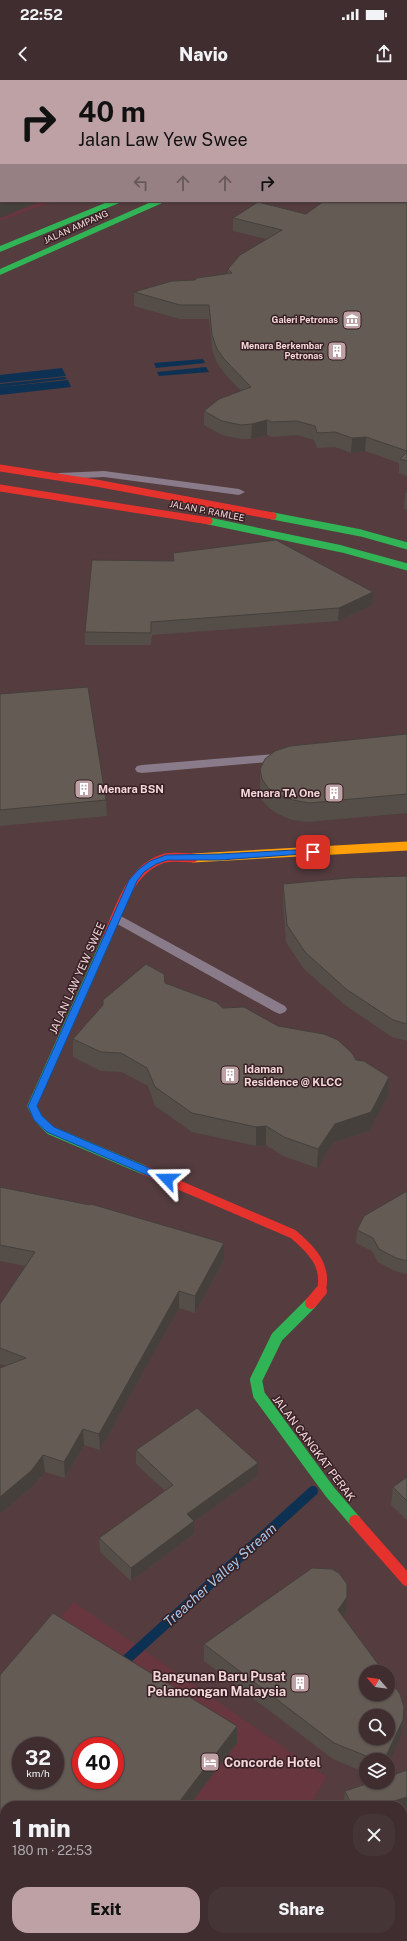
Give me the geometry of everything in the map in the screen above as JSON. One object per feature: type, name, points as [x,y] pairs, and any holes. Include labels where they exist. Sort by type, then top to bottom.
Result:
[{"type":"street","name":"JALAN AMPANG","points":[[0,249],[115,202]]},
{"type":"street","name":"JALAN AMPANG","points":[[0,272],[158,202]]},
{"type":"street","name":"JALAN P. RAMLEE","points":[[0,468],[54,476],[361,533],[407,546]]},
{"type":"street","name":"JALAN P. RAMLEE","points":[[0,488],[199,519],[342,549],[407,567]]},
{"type":"street","name":"JALAN LAW YEW SWEE","points":[[262,1220],[50,1130],[38,1118],[32,1106],[133,880],[142,870],[153,862],[166,858],[220,857],[407,846]]},
{"type":"street","name":"JALAN CANGKAT PERAK","points":[[262,1220],[293,1234],[312,1250],[323,1271],[321,1292],[277,1337],[256,1380],[259,1395],[330,1492],[407,1580]]},
{"type":"lane","points":[[54,476],[104,474],[239,492]]},
{"type":"lane","points":[[142,769],[300,756]]},
{"type":"lane","points":[[117,918],[280,1009]]},
{"type":"shaded area","points":[[0,202],[52,202],[0,221]]},
{"type":"shaded area","name":"Concorde Hotel","points":[[74,1602],[327,1777],[312,1801],[0,1801],[0,1687]]},
{"type":"water","points":[[203,359],[205,363],[156,368],[154,363]]},
{"type":"water","points":[[206,367],[209,372],[159,376],[157,372]]},
{"type":"water","points":[[62,368],[66,376],[0,383],[0,375]]},
{"type":"water","points":[[65,377],[67,379],[0,387],[0,384]]},
{"type":"water","points":[[68,380],[71,387],[0,395],[0,387]]},
{"type":"building","points":[[258,202],[306,214],[323,202],[407,202],[407,451],[366,437],[352,438],[335,432],[317,433],[315,426],[297,421],[272,422],[267,420],[241,425],[222,421],[204,411],[219,399],[251,387],[225,360],[217,349],[212,335],[209,305],[180,305],[134,292],[172,281],[195,280],[197,278],[232,273],[228,269],[240,255],[282,230],[233,218]]},
{"type":"building","points":[[407,452],[407,461],[400,459]]},
{"type":"building","points":[[276,540],[373,592],[339,608],[151,622],[151,633],[85,632],[92,560],[174,561],[173,553]]},
{"type":"building","points":[[88,687],[106,800],[0,810],[0,694]]},
{"type":"building","points":[[407,734],[407,794],[309,803],[293,800],[279,795],[268,788],[262,779],[260,769],[265,759],[275,751],[290,746]]},
{"type":"building","points":[[407,876],[407,1024],[393,1020],[346,989],[305,952],[287,925],[283,884],[348,878]]},
{"type":"building","name":"Idaman Residence @ KLCC","points":[[146,964],[164,974],[165,983],[216,1002],[223,1008],[244,1007],[278,1026],[324,1034],[338,1040],[352,1053],[356,1060],[364,1061],[389,1077],[371,1112],[335,1124],[318,1149],[284,1137],[266,1126],[256,1127],[192,1113],[155,1087],[147,1068],[121,1053],[101,1052],[73,1039],[103,1005],[103,1000]]},
{"type":"building","points":[[0,1187],[91,1204],[224,1243],[195,1296],[179,1291],[99,1434],[83,1429],[64,1462],[43,1455],[31,1471],[0,1497],[0,1368],[26,1358],[0,1348],[0,1304],[35,1252],[0,1245]]},
{"type":"building","points":[[407,1191],[407,1261],[396,1258],[379,1249],[373,1238],[357,1230],[364,1216]]},
{"type":"building","points":[[197,1408],[258,1463],[187,1514],[194,1521],[131,1568],[99,1538],[173,1485],[136,1450]]},
{"type":"building","points":[[407,1477],[407,1501],[393,1487]]},
{"type":"building","name":"Bangunan Baru Pusat Pelancongan Malaysia","points":[[312,1568],[332,1569],[339,1573],[347,1584],[347,1597],[338,1610],[379,1665],[359,1665],[359,1701],[395,1701],[395,1687],[400,1694],[404,1707],[403,1720],[395,1737],[395,1709],[359,1709],[359,1745],[391,1745],[387,1753],[359,1753],[334,1743],[204,1644]]},
{"type":"building","name":"Concorde Hotel","points":[[53,1613],[237,1726],[180,1801],[0,1801],[0,1675]]},
{"type":"building","points":[[407,1770],[407,1797],[394,1801],[350,1801],[345,1791],[359,1786],[359,1789],[395,1789],[395,1774]]},
{"type":"waterway","name":"Treacher Valley Stream","points":[[127,1659],[313,1491]]},
{"type":"traffic: fast","points":[[0,249],[115,202]]},
{"type":"traffic: fast","points":[[0,272],[158,202]]},
{"type":"traffic: fast","points":[[273,516],[361,533],[407,546]]},
{"type":"traffic: fast","points":[[209,521],[342,549],[407,567]]},
{"type":"traffic: fast","points":[[107,938],[32,1106],[38,1118],[50,1130],[144,1170]]},
{"type":"traffic: fast","points":[[311,1303],[277,1337],[256,1380],[259,1395],[330,1492],[355,1521]]},
{"type":"traffic: slow","points":[[193,858],[407,846]]},
{"type":"traffic: jam","points":[[0,468],[96,483],[273,516]]},
{"type":"traffic: jam","points":[[0,488],[209,521]]},
{"type":"traffic: jam","points":[[107,938],[127,890],[143,870],[153,863],[165,858],[193,858]]},
{"type":"traffic: jam","points":[[144,1170],[293,1234],[306,1245],[317,1258],[321,1266],[323,1282],[318,1296],[311,1303]]},
{"type":"traffic: jam","points":[[355,1521],[407,1580]]},
{"type":"place","name":"Galeri Petronas","points":[[352,320]]},
{"type":"place","name":"Menara Berkembar Petronas","points":[[337,351]]},
{"type":"place","name":"Menara BSN","points":[[84,789]]},
{"type":"place","name":"Menara TA One","points":[[334,793]]},
{"type":"place","name":"Idaman Residence @ KLCC","points":[[230,1075]]},
{"type":"place","name":"Bangunan Baru Pusat Pelancongan Malaysia","points":[[300,1683]]},
{"type":"place","name":"Concorde Hotel","points":[[210,1762]]},
{"type":"route","points":[[167,1179],[50,1130],[38,1118],[32,1106],[133,880],[142,870],[153,862],[166,858],[220,857],[313,852]]}]
